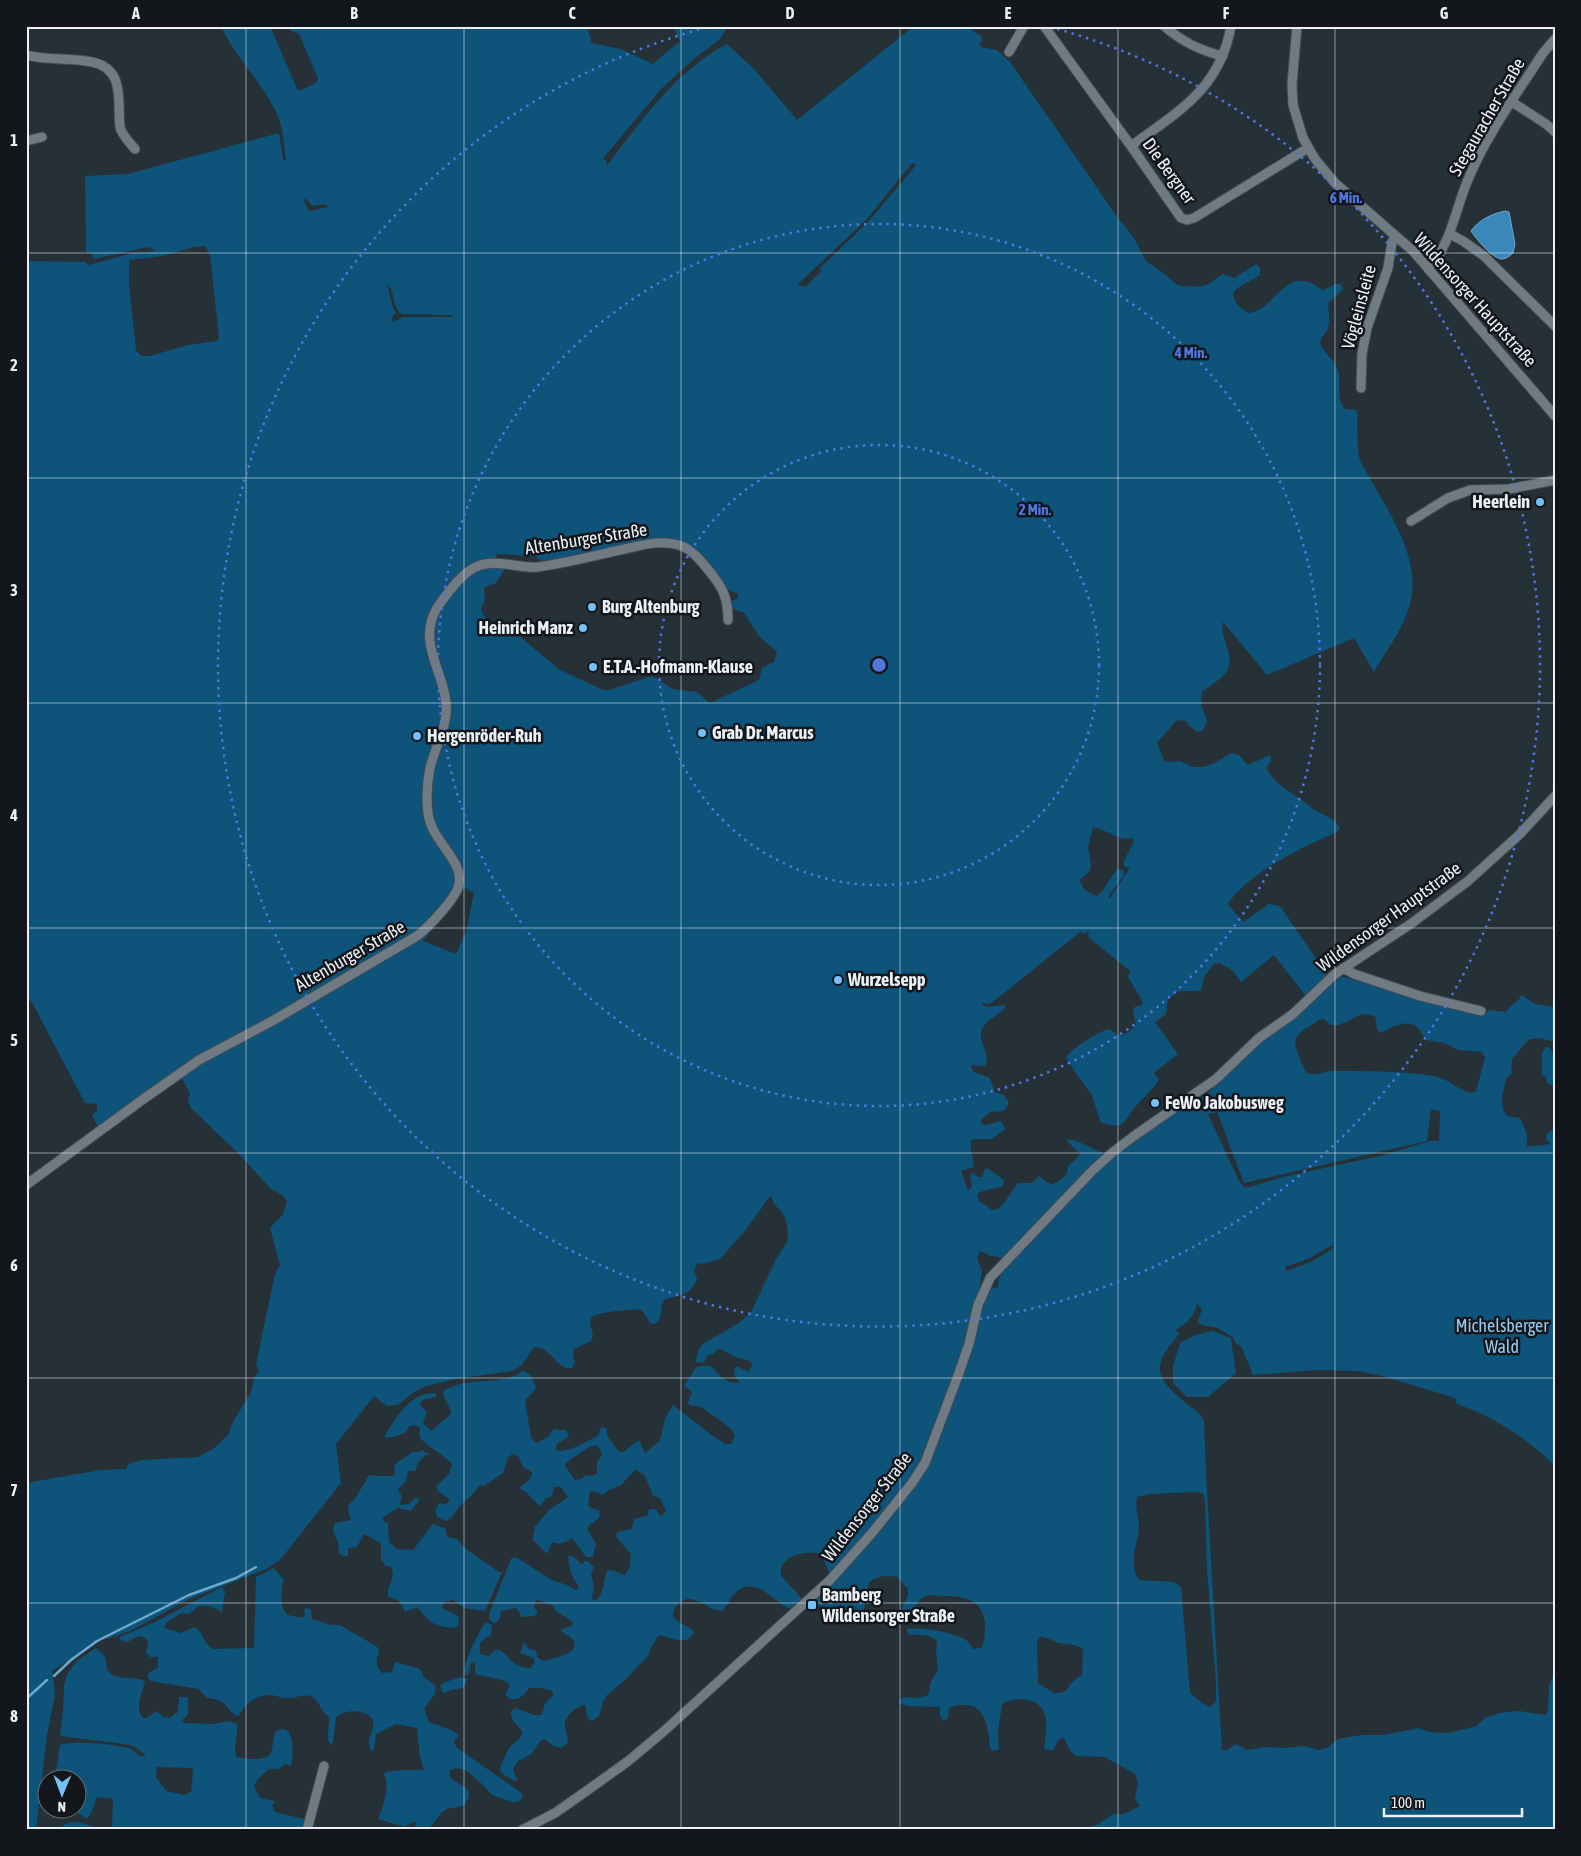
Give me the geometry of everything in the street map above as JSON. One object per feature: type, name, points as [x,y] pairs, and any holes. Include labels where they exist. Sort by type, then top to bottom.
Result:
[{"type":"street","points":[[1009,52],[1024,26]]},
{"type":"street","name":"Die Bergner","points":[[1044,26],[1181,218],[1187,220],[1194,218],[1308,148]]},
{"type":"street","points":[[1164,26],[1179,38],[1202,50],[1223,56]]},
{"type":"street","points":[[1131,146],[1195,97],[1212,77],[1223,56],[1231,26]]},
{"type":"street","name":"Wildensorger Hauptstraße","points":[[1296,26],[1292,104],[1297,124],[1308,148],[1335,183],[1413,251],[1555,416]]},
{"type":"street","name":"Stegauracher Straße","points":[[1428,269],[1439,257],[1450,234],[1470,174],[1512,102],[1543,53],[1555,39]]},
{"type":"street","points":[[26,56],[94,62],[108,70],[117,82],[120,129],[135,149]]},
{"type":"street","points":[[1512,102],[1555,132]]},
{"type":"street","points":[[26,141],[42,137]]},
{"type":"street","points":[[1450,234],[1464,241],[1484,256],[1555,326]]},
{"type":"street","name":"Vögleinsleite","points":[[1361,388],[1362,354],[1367,328],[1388,268],[1392,242],[1396,236]]},
{"type":"street","points":[[1412,521],[1448,498],[1470,490],[1509,489],[1555,480]]},
{"type":"street","name":"Altenburger Straße","points":[[26,1186],[199,1060],[274,1020],[417,936],[457,891],[460,881],[459,871],[455,862],[435,835],[428,816],[430,768],[447,706],[445,690],[430,652],[430,632],[433,615],[436,610],[472,568],[482,564],[537,567],[648,544],[670,543],[681,545],[692,552],[713,575],[726,597],[728,620]]},
{"type":"street","name":"Wildensorger Hauptstraße","points":[[1216,1079],[1259,1038],[1292,1014],[1327,980],[1412,923],[1461,887],[1520,834],[1555,796]]},
{"type":"street","points":[[1343,968],[1354,974],[1420,996],[1481,1011]]},
{"type":"street","name":"Wildensorger Straße","points":[[522,1830],[554,1813],[641,1750],[836,1574],[872,1533],[912,1483],[925,1463],[969,1344],[978,1305],[990,1278],[1112,1152],[1216,1079]]},
{"type":"street","points":[[307,1830],[324,1766]]},
{"type":"green space","name":"Michelsberger Wald","points":[[221,26],[279,26],[272,28],[272,31],[298,91],[316,83],[318,78],[299,34],[284,26],[586,26],[591,43],[621,49],[653,64],[680,41],[673,26],[728,26],[719,40],[696,57],[662,88],[605,156],[603,159],[607,161],[606,167],[660,98],[691,68],[727,44],[754,69],[797,120],[914,26],[966,26],[982,37],[982,41],[979,43],[981,47],[997,50],[1010,62],[1118,218],[1134,238],[1146,261],[1177,285],[1189,287],[1203,286],[1224,274],[1234,278],[1256,264],[1260,268],[1260,275],[1236,289],[1233,293],[1238,306],[1249,313],[1258,310],[1292,283],[1300,281],[1309,282],[1323,290],[1336,284],[1341,284],[1343,290],[1329,302],[1329,325],[1320,343],[1338,370],[1339,395],[1342,405],[1345,409],[1356,410],[1357,412],[1359,458],[1398,528],[1405,546],[1413,582],[1411,600],[1405,619],[1374,672],[1354,638],[1267,675],[1223,622],[1223,634],[1230,660],[1229,666],[1221,678],[1202,692],[1201,705],[1207,720],[1205,726],[1201,731],[1198,731],[1192,728],[1186,721],[1177,720],[1157,743],[1164,761],[1180,761],[1193,767],[1204,767],[1232,753],[1239,755],[1248,765],[1270,755],[1271,761],[1266,768],[1272,777],[1284,788],[1313,809],[1332,819],[1338,825],[1340,829],[1337,832],[1293,853],[1249,881],[1228,904],[1243,922],[1269,904],[1280,906],[1328,976],[1305,995],[1274,955],[1241,982],[1232,970],[1220,963],[1214,964],[1204,977],[1201,990],[1179,991],[1168,999],[1166,1014],[1155,1022],[1178,1054],[1154,1073],[1159,1079],[1153,1088],[1133,1109],[1124,1122],[1117,1126],[1100,1121],[1092,1095],[1066,1057],[1086,1040],[1105,1030],[1110,1029],[1122,1036],[1129,1032],[1136,1025],[1133,1009],[1136,1006],[1141,1006],[1143,1002],[1128,977],[1130,971],[1089,938],[1088,931],[1085,934],[1080,932],[998,998],[989,1004],[982,1003],[982,1005],[989,1007],[1003,1005],[1005,1008],[985,1024],[981,1032],[987,1056],[985,1066],[972,1065],[971,1067],[974,1072],[990,1078],[995,1092],[1004,1095],[1009,1103],[1004,1111],[990,1112],[981,1120],[982,1124],[987,1125],[1000,1121],[1005,1129],[992,1139],[971,1140],[973,1167],[961,1171],[968,1190],[972,1187],[970,1174],[974,1173],[977,1177],[982,1177],[987,1168],[1004,1180],[1003,1186],[982,1191],[977,1195],[979,1201],[993,1210],[1003,1204],[1018,1183],[1032,1183],[1039,1176],[1051,1185],[1057,1182],[1067,1174],[1068,1166],[1080,1154],[1067,1139],[1077,1141],[1104,1154],[1122,1140],[1158,1123],[1183,1108],[1188,1108],[1205,1096],[1257,1044],[1291,1021],[1340,976],[1482,1017],[1489,1010],[1506,1012],[1522,995],[1534,1004],[1555,1007],[1555,1042],[1539,1038],[1528,1040],[1512,1059],[1511,1074],[1506,1079],[1502,1098],[1503,1110],[1507,1116],[1520,1118],[1522,1122],[1527,1136],[1526,1147],[1551,1144],[1546,1139],[1546,1135],[1555,1128],[1555,1466],[1521,1437],[1497,1422],[1457,1404],[1455,1398],[1379,1375],[1357,1371],[1316,1370],[1253,1375],[1241,1346],[1236,1344],[1233,1337],[1218,1328],[1202,1325],[1197,1322],[1202,1310],[1197,1303],[1190,1319],[1175,1330],[1179,1334],[1164,1355],[1160,1364],[1160,1372],[1163,1379],[1176,1395],[1195,1409],[1204,1421],[1222,1750],[1227,1750],[1236,1744],[1247,1750],[1264,1747],[1304,1746],[1319,1750],[1327,1748],[1338,1739],[1361,1735],[1383,1735],[1419,1728],[1429,1732],[1448,1733],[1477,1726],[1485,1718],[1499,1713],[1519,1711],[1545,1715],[1548,1711],[1549,1686],[1555,1672],[1555,1830],[1082,1830],[1099,1824],[1113,1814],[1124,1814],[1140,1806],[1135,1799],[1138,1782],[1135,1774],[1105,1757],[1076,1756],[1070,1751],[1064,1738],[1059,1739],[1053,1750],[1046,1750],[1044,1747],[1046,1720],[1043,1710],[1039,1705],[1021,1699],[1002,1704],[998,1733],[999,1749],[993,1751],[990,1748],[985,1720],[977,1709],[971,1706],[953,1706],[949,1708],[948,1718],[943,1721],[940,1716],[940,1707],[900,1704],[899,1701],[903,1697],[918,1698],[928,1695],[931,1681],[938,1670],[937,1641],[927,1636],[907,1634],[907,1629],[919,1628],[946,1633],[961,1637],[973,1649],[981,1648],[984,1640],[985,1622],[980,1607],[962,1598],[928,1595],[918,1602],[908,1618],[899,1623],[896,1619],[908,1596],[908,1589],[897,1577],[886,1576],[875,1578],[869,1582],[863,1614],[853,1616],[825,1609],[817,1603],[817,1598],[832,1582],[821,1554],[815,1553],[794,1556],[783,1564],[781,1576],[801,1599],[790,1609],[764,1591],[750,1586],[735,1593],[721,1611],[690,1599],[680,1603],[673,1612],[673,1617],[694,1632],[691,1637],[683,1641],[659,1635],[651,1647],[648,1656],[623,1682],[607,1695],[599,1716],[592,1721],[587,1716],[585,1705],[577,1708],[570,1713],[566,1720],[567,1744],[560,1748],[552,1745],[545,1739],[540,1741],[533,1752],[515,1766],[513,1771],[518,1780],[515,1781],[504,1775],[500,1770],[504,1759],[509,1748],[522,1734],[521,1729],[512,1719],[511,1711],[516,1708],[534,1715],[541,1715],[545,1704],[554,1693],[546,1689],[529,1688],[519,1698],[509,1698],[506,1696],[506,1692],[509,1684],[502,1680],[475,1674],[475,1662],[471,1663],[468,1675],[465,1675],[464,1670],[468,1657],[482,1627],[485,1622],[491,1624],[492,1632],[480,1643],[480,1654],[489,1656],[495,1650],[500,1650],[513,1662],[525,1668],[531,1668],[535,1662],[533,1658],[520,1653],[524,1642],[528,1648],[536,1651],[538,1658],[544,1661],[565,1655],[575,1645],[572,1639],[560,1630],[573,1625],[572,1621],[556,1611],[553,1606],[536,1599],[534,1607],[537,1613],[534,1616],[522,1617],[516,1608],[501,1611],[497,1622],[493,1623],[489,1619],[489,1614],[511,1559],[513,1557],[517,1558],[552,1580],[576,1590],[579,1587],[571,1573],[568,1556],[573,1556],[581,1564],[584,1561],[588,1561],[594,1567],[591,1574],[594,1585],[592,1599],[596,1601],[602,1591],[607,1571],[611,1570],[625,1575],[630,1566],[631,1554],[616,1537],[617,1532],[632,1529],[634,1519],[647,1516],[649,1509],[656,1509],[659,1515],[662,1516],[666,1511],[660,1498],[653,1496],[645,1476],[636,1469],[621,1485],[607,1491],[603,1495],[593,1491],[590,1492],[588,1505],[599,1510],[600,1515],[587,1529],[596,1544],[593,1557],[586,1557],[572,1538],[562,1543],[552,1542],[547,1554],[533,1540],[534,1528],[549,1510],[568,1497],[561,1487],[554,1487],[552,1496],[545,1499],[540,1507],[526,1492],[519,1488],[531,1478],[532,1472],[523,1467],[518,1456],[512,1454],[508,1458],[503,1473],[484,1486],[479,1485],[475,1492],[446,1521],[437,1517],[435,1511],[439,1503],[446,1504],[450,1500],[439,1492],[436,1486],[449,1474],[452,1464],[423,1440],[420,1436],[420,1428],[416,1425],[409,1426],[406,1432],[400,1435],[384,1437],[398,1415],[411,1401],[419,1396],[436,1393],[436,1396],[423,1400],[420,1403],[421,1407],[427,1412],[423,1423],[431,1431],[451,1414],[443,1392],[461,1384],[506,1379],[523,1370],[530,1375],[536,1386],[535,1390],[525,1400],[531,1438],[537,1443],[548,1437],[554,1429],[565,1430],[569,1436],[556,1445],[556,1449],[561,1451],[571,1449],[596,1437],[599,1434],[600,1428],[604,1427],[607,1429],[607,1436],[619,1452],[623,1452],[639,1440],[645,1453],[660,1441],[665,1418],[673,1405],[713,1436],[725,1444],[731,1444],[735,1436],[732,1430],[701,1407],[689,1405],[688,1402],[692,1392],[684,1386],[696,1367],[709,1366],[723,1378],[737,1383],[739,1381],[735,1377],[734,1369],[739,1367],[748,1372],[753,1364],[718,1349],[714,1354],[708,1355],[704,1362],[698,1363],[695,1361],[699,1349],[704,1343],[739,1323],[751,1312],[776,1259],[787,1242],[786,1220],[782,1212],[774,1204],[771,1195],[745,1231],[720,1259],[697,1264],[694,1272],[697,1278],[695,1284],[688,1292],[664,1300],[658,1322],[655,1324],[650,1323],[641,1310],[609,1312],[592,1317],[590,1323],[593,1336],[591,1341],[574,1349],[575,1363],[572,1368],[562,1366],[546,1351],[534,1347],[522,1365],[512,1371],[455,1379],[423,1387],[398,1405],[387,1406],[374,1396],[336,1444],[341,1483],[280,1560],[266,1569],[187,1600],[130,1631],[102,1640],[52,1671],[55,1694],[43,1768],[38,1768],[36,1830],[26,1830],[26,1483],[100,1470],[126,1469],[128,1464],[143,1460],[198,1457],[213,1449],[228,1435],[233,1422],[251,1392],[254,1378],[259,1371],[256,1364],[275,1274],[280,1265],[270,1228],[283,1214],[287,1201],[282,1195],[271,1189],[239,1154],[191,1108],[188,1101],[190,1093],[182,1079],[179,1079],[99,1129],[92,1116],[97,1110],[97,1104],[85,1103],[34,1006],[26,998],[26,261],[85,262],[89,265],[132,253],[156,251],[148,247],[94,259],[92,253],[86,252],[85,176],[128,174],[279,133],[283,160],[286,160],[280,122],[274,109],[260,85],[235,51]],"holes":[[[912,163],[916,164],[868,222],[820,268],[822,271],[806,287],[797,285],[867,219]],[[305,198],[313,206],[324,204],[329,207],[309,211],[304,201]],[[205,246],[210,255],[219,338],[217,341],[188,345],[150,356],[141,356],[136,350],[129,285],[129,260],[163,256],[194,247]],[[387,284],[392,291],[396,307],[402,314],[452,315],[453,317],[403,317],[394,322],[391,319],[396,313]],[[677,542],[729,590],[738,594],[738,599],[729,601],[731,608],[744,613],[759,636],[777,652],[774,662],[762,668],[759,680],[710,703],[697,692],[673,689],[652,676],[606,691],[560,670],[518,635],[493,626],[482,613],[481,609],[485,600],[484,588],[496,583],[506,567],[504,561],[496,557],[497,554],[535,556],[543,562]],[[1093,827],[1117,837],[1132,838],[1134,841],[1123,863],[1125,867],[1130,868],[1110,898],[1108,897],[1124,875],[1123,870],[1119,869],[1097,896],[1091,894],[1082,886],[1080,880],[1090,871],[1091,864],[1088,847]],[[465,888],[474,893],[466,932],[456,954],[423,941]],[[1362,1014],[1375,1016],[1377,1029],[1380,1033],[1400,1025],[1410,1024],[1419,1029],[1426,1040],[1445,1043],[1458,1050],[1482,1052],[1485,1058],[1476,1091],[1470,1093],[1446,1080],[1429,1075],[1356,1071],[1307,1073],[1297,1051],[1296,1039],[1298,1035],[1320,1019],[1324,1019],[1331,1025],[1339,1025]],[[1431,1109],[1440,1111],[1439,1141],[1430,1141],[1384,1155],[1283,1177],[1250,1187],[1244,1187],[1239,1181],[1208,1114],[1217,1112],[1244,1183],[1427,1141]],[[1332,1245],[1334,1248],[1311,1262],[1286,1271],[1285,1267],[1310,1258]],[[980,1251],[991,1256],[1005,1258],[1006,1267],[999,1277],[998,1287],[979,1293],[982,1271],[977,1258]],[[595,1445],[599,1448],[602,1455],[597,1462],[597,1474],[586,1475],[581,1479],[575,1480],[565,1466],[566,1463],[587,1448]],[[1203,1493],[1216,1683],[1216,1701],[1211,1707],[1199,1701],[1190,1692],[1181,1587],[1174,1582],[1139,1580],[1136,1573],[1134,1552],[1139,1532],[1136,1507],[1137,1497],[1150,1494]],[[1040,1637],[1059,1643],[1075,1645],[1083,1650],[1082,1675],[1072,1682],[1066,1691],[1054,1693],[1038,1683],[1037,1641]]]},
{"type":"green space","points":[[1546,1047],[1550,1048],[1555,1058],[1555,1087],[1547,1083],[1546,1077],[1542,1075],[1542,1053]]},
{"type":"green space","points":[[1212,1331],[1231,1338],[1236,1373],[1208,1397],[1187,1397],[1173,1383],[1173,1366],[1180,1343],[1196,1335]]},
{"type":"green space","points":[[422,1450],[430,1455],[425,1455],[418,1463],[415,1471],[408,1471],[406,1482],[398,1489],[402,1497],[401,1505],[409,1504],[415,1498],[420,1499],[411,1511],[398,1508],[382,1518],[383,1521],[388,1523],[389,1542],[397,1549],[413,1550],[433,1524],[445,1528],[447,1537],[457,1539],[462,1546],[499,1572],[502,1572],[485,1611],[464,1608],[453,1600],[444,1602],[442,1608],[458,1616],[459,1624],[455,1628],[442,1627],[433,1623],[417,1607],[405,1612],[399,1601],[388,1596],[393,1571],[391,1567],[386,1566],[381,1560],[381,1543],[364,1534],[357,1547],[348,1548],[348,1556],[343,1556],[339,1553],[338,1542],[333,1532],[336,1523],[351,1520],[348,1506],[356,1497],[369,1475],[393,1476],[396,1464],[411,1452]]},
{"type":"green space","points":[[274,1568],[283,1579],[281,1598],[283,1607],[288,1615],[303,1618],[305,1614],[304,1609],[308,1608],[311,1610],[312,1619],[331,1625],[340,1625],[376,1646],[379,1649],[377,1664],[382,1673],[392,1672],[395,1662],[420,1669],[424,1677],[436,1686],[435,1694],[424,1709],[429,1722],[449,1729],[459,1735],[454,1741],[456,1747],[520,1792],[523,1795],[522,1799],[514,1803],[492,1795],[465,1770],[455,1768],[449,1771],[450,1777],[469,1792],[467,1800],[463,1806],[447,1809],[442,1812],[428,1830],[413,1830],[416,1824],[415,1821],[404,1827],[378,1819],[384,1803],[387,1784],[385,1772],[424,1770],[420,1757],[417,1728],[396,1724],[376,1734],[374,1750],[371,1751],[369,1743],[373,1720],[370,1716],[361,1712],[350,1712],[336,1717],[333,1743],[331,1745],[328,1740],[329,1717],[312,1697],[286,1698],[270,1695],[260,1697],[247,1704],[239,1716],[231,1712],[220,1701],[207,1698],[198,1689],[151,1681],[148,1678],[148,1673],[158,1668],[158,1657],[150,1657],[146,1652],[147,1639],[139,1636],[127,1642],[120,1640],[120,1637],[155,1622],[222,1587],[225,1592],[222,1612],[210,1606],[199,1606],[189,1614],[181,1613],[166,1623],[164,1628],[181,1633],[195,1627],[213,1649],[254,1648],[256,1577]]},
{"type":"green space","points":[[96,1648],[105,1656],[107,1669],[112,1675],[145,1681],[139,1704],[140,1714],[143,1718],[157,1711],[163,1717],[170,1718],[178,1711],[179,1697],[188,1697],[188,1715],[182,1720],[185,1723],[213,1724],[228,1721],[238,1724],[235,1747],[236,1756],[238,1757],[256,1759],[268,1756],[272,1750],[276,1731],[283,1729],[288,1731],[293,1753],[291,1766],[286,1764],[278,1769],[269,1769],[257,1780],[254,1786],[260,1798],[275,1801],[272,1806],[275,1812],[308,1820],[305,1830],[59,1830],[71,1822],[97,1828],[112,1828],[113,1799],[97,1797],[88,1818],[88,1768],[57,1768],[60,1745],[93,1743],[113,1745],[128,1748],[140,1756],[145,1756],[145,1754],[133,1746],[60,1736],[64,1686],[67,1674],[78,1660]],"holes":[[[157,1767],[192,1768],[191,1792],[184,1795],[166,1791],[156,1777]]]},
{"type":"green space","points":[[460,1677],[468,1679],[463,1688],[445,1693],[442,1692],[440,1686],[442,1684]]},
{"type":"shaded area","points":[[1505,211],[1509,212],[1515,244],[1513,253],[1502,259],[1494,256],[1471,231],[1486,218]]},
{"type":"waterway","points":[[54,1676],[71,1660],[97,1641],[189,1595],[236,1578],[256,1567]]},
{"type":"waterway","points":[[26,1699],[47,1680]]},
{"type":"place","name":"Heerlein","points":[[1540,502]]},
{"type":"place","name":"Burg Altenburg","points":[[592,607]]},
{"type":"place","name":"Heinrich Manz","points":[[583,628]]},
{"type":"place","name":"E.T.A.-Hofmann-Klause","points":[[593,667]]},
{"type":"place","name":"Grab Dr. Marcus","points":[[702,733]]},
{"type":"place","name":"Hergenröder-Ruh","points":[[417,736]]},
{"type":"place","name":"Wurzelsepp","points":[[838,980]]},
{"type":"place","name":"FeWo Jakobusweg","points":[[1155,1103]]},
{"type":"place","name":"Bamberg Wildensorger Straße","points":[[812,1605]]}]
